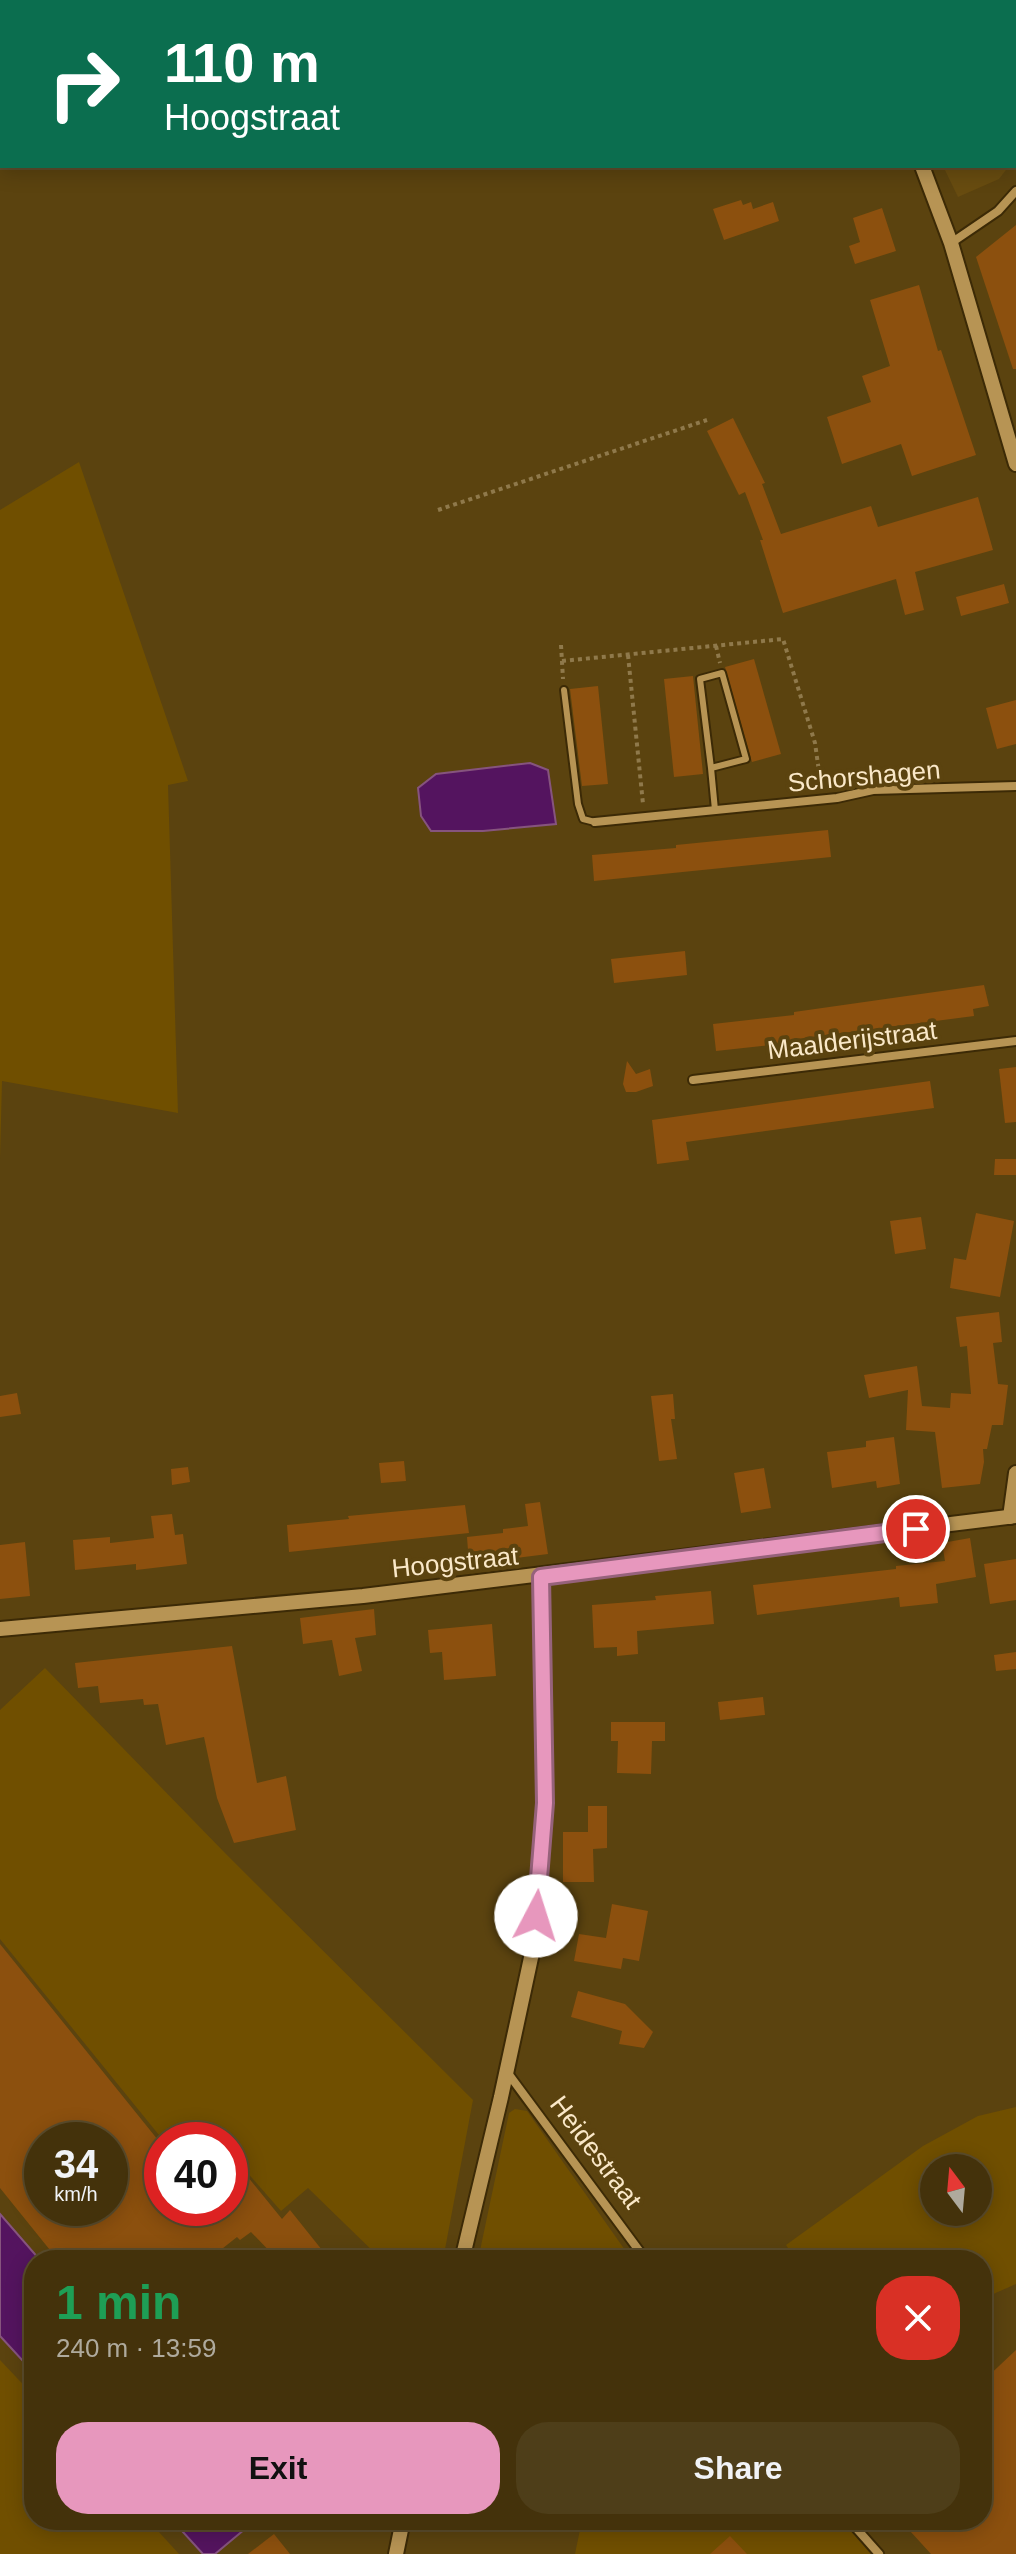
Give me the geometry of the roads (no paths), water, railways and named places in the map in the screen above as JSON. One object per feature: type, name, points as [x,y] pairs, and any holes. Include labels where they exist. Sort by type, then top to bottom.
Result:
[{"type":"street","points":[[923,168],[951,243],[1016,464]]},
{"type":"street","points":[[951,243],[998,211],[1016,191]]},
{"type":"street","name":"Schorshagen","points":[[595,822],[837,798],[873,790],[1016,786]]},
{"type":"street","name":"Maalderijstraat","points":[[693,1080],[1016,1041]]},
{"type":"street","points":[[1013,1516],[1016,1473]]},
{"type":"street","name":"Hoogstraat","points":[[0,1629],[541,1577],[1013,1516]]},
{"type":"street","points":[[464,2250],[535,1939],[545,1803],[541,1577]]},
{"type":"street","name":"Heidestraat","points":[[507,2072],[639,2250]]},
{"type":"street","points":[[396,2554],[401,2530]]},
{"type":"street","points":[[858,2530],[879,2554]]},
{"type":"lane","points":[[711,768],[746,759],[722,673],[700,679],[715,810]]},
{"type":"lane","name":"Schorshagen","points":[[564,690],[578,804],[583,819],[595,822]]}]
